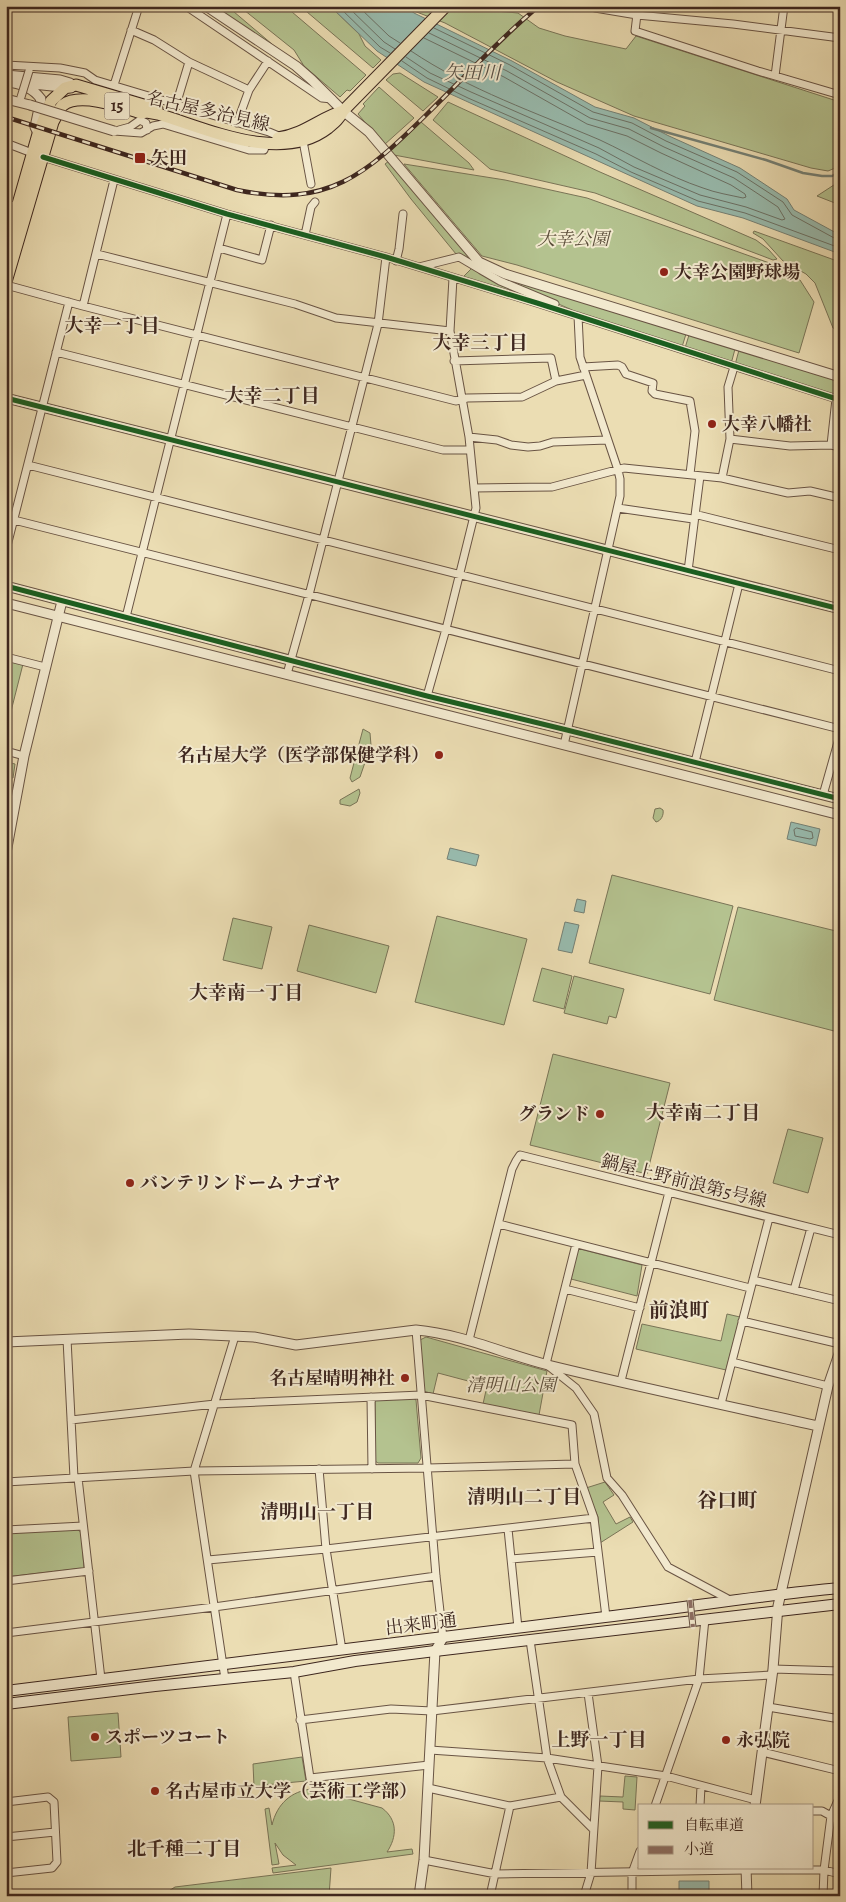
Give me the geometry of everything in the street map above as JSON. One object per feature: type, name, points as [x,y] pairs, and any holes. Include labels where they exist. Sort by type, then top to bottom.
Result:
[{"type":"main road","name":"名古屋多治見線","points":[[6,246],[12,205],[63,105],[76,100],[89,100],[141,113],[147,112],[266,144],[276,145],[303,141],[322,132],[340,118],[346,108],[446,6]]},
{"type":"main road","name":"名古屋多治見線","points":[[6,284],[37,155],[38,134],[50,101],[57,94],[73,86],[254,138],[282,137],[302,132],[346,108]]},
{"type":"main road","name":"出来町通","points":[[6,1691],[443,1638],[730,1600],[840,1588]]},
{"type":"main road","name":"出来町通","points":[[6,1704],[294,1672],[355,1661],[435,1651],[840,1604]]},
{"type":"street","points":[[114,85],[139,6]]},
{"type":"street","points":[[186,6],[322,98],[332,99]]},
{"type":"street","points":[[206,6],[296,66],[332,99],[346,108],[369,132],[480,266],[500,281],[578,316]]},
{"type":"street","points":[[591,6],[637,15],[733,24],[840,38]]},
{"type":"street","points":[[638,6],[635,31],[840,95]]},
{"type":"street","points":[[775,76],[784,6]]},
{"type":"street","points":[[131,30],[154,40],[189,62],[249,90]]},
{"type":"street","points":[[237,123],[249,90],[268,61]]},
{"type":"street","points":[[176,105],[189,62]]},
{"type":"street","points":[[6,65],[29,69],[60,68],[85,73],[95,80],[282,137]]},
{"type":"street","points":[[21,100],[29,69]]},
{"type":"street","points":[[6,75],[60,80],[147,112]]},
{"type":"street","points":[[10,82],[73,86]]},
{"type":"street","points":[[10,82],[30,88],[41,99],[36,128],[38,134]]},
{"type":"street","points":[[6,99],[21,100],[30,106],[114,131],[135,133],[162,124],[250,150],[264,150],[266,144]]},
{"type":"street","points":[[114,131],[130,127],[140,120],[146,123],[147,130]]},
{"type":"street","points":[[303,141],[311,184]]},
{"type":"street","points":[[6,143],[114,180],[227,214],[396,260],[838,399],[831,445]]},
{"type":"street","points":[[83,306],[114,180]]},
{"type":"street","points":[[304,235],[311,207],[315,202]]},
{"type":"street","points":[[126,617],[227,214]]},
{"type":"street","points":[[396,260],[403,214]]},
{"type":"street","points":[[219,248],[262,260],[271,225]]},
{"type":"street","points":[[97,254],[295,304],[336,318],[450,332]]},
{"type":"street","points":[[287,674],[378,324],[386,257]]},
{"type":"street","points":[[418,268],[459,257],[505,274],[840,377]]},
{"type":"street","points":[[427,696],[476,508],[469,438],[450,332],[453,278]]},
{"type":"street","points":[[6,284],[83,306],[456,401],[467,398],[522,397],[556,381],[586,375]]},
{"type":"street","points":[[6,550],[69,302]]},
{"type":"street","points":[[564,745],[618,508],[620,486],[618,470],[580,357],[578,316]]},
{"type":"street","points":[[56,352],[443,450],[470,450]]},
{"type":"street","points":[[454,360],[552,358],[556,381]]},
{"type":"street","points":[[583,367],[618,365],[622,367],[626,374],[653,383],[652,391],[655,394],[690,401],[695,431],[690,474]]},
{"type":"street","points":[[722,478],[730,439],[728,387],[734,367]]},
{"type":"street","points":[[6,398],[840,609]]},
{"type":"street","points":[[469,438],[497,440],[511,445],[528,447],[573,440],[607,440]]},
{"type":"street","points":[[730,439],[790,446],[831,445],[840,447]]},
{"type":"street","points":[[28,465],[840,671]]},
{"type":"street","points":[[474,488],[552,486],[624,468],[722,478],[788,493],[810,491],[840,498]]},
{"type":"street","points":[[688,571],[700,476]]},
{"type":"street","points":[[618,508],[693,519],[698,515],[840,550]]},
{"type":"street","points":[[14,520],[840,729]]},
{"type":"street","points":[[694,762],[739,584]]},
{"type":"street","points":[[6,586],[427,696],[839,799]]},
{"type":"street","points":[[6,854],[24,756],[62,601]]},
{"type":"street","points":[[6,603],[836,814]]},
{"type":"street","points":[[6,657],[45,667]]},
{"type":"street","points":[[823,795],[840,735]]},
{"type":"street","points":[[6,751],[24,756]]},
{"type":"street","name":"鍋屋上野前浪第5号線","points":[[498,1224],[512,1169],[520,1155],[840,1235]]},
{"type":"street","points":[[621,1381],[669,1192]]},
{"type":"street","points":[[721,1404],[769,1218]]},
{"type":"street","points":[[469,1340],[498,1224],[750,1288]]},
{"type":"street","points":[[794,1290],[811,1228]]},
{"type":"street","points":[[546,1364],[576,1244]]},
{"type":"street","points":[[753,1280],[840,1301]]},
{"type":"street","points":[[565,1289],[640,1308]]},
{"type":"street","points":[[742,1320],[840,1344]]},
{"type":"street","points":[[416,1330],[436,1576],[443,1638],[435,1651],[424,1860],[418,1896]]},
{"type":"street","points":[[6,1342],[189,1334],[254,1337],[296,1345],[416,1330],[469,1340],[546,1364],[818,1426]]},
{"type":"street","points":[[225,1679],[194,1471],[235,1336]]},
{"type":"street","points":[[67,1340],[76,1478],[101,1679]]},
{"type":"street","points":[[430,1750],[547,1758],[666,1776],[755,1803],[773,1672],[781,1594],[818,1426],[828,1386],[840,1351]]},
{"type":"street","points":[[732,1362],[828,1386]]},
{"type":"street","points":[[546,1364],[576,1388],[594,1414],[607,1478],[622,1494],[668,1567],[730,1600]]},
{"type":"street","points":[[71,1420],[215,1404],[421,1395],[572,1425],[575,1464],[594,1518],[606,1617]]},
{"type":"street","points":[[372,1397],[372,1469]]},
{"type":"street","points":[[6,1482],[194,1471],[575,1464]]},
{"type":"street","points":[[319,1469],[326,1549],[342,1650]]},
{"type":"street","points":[[208,1560],[326,1549],[594,1518]]},
{"type":"street","points":[[6,1530],[83,1526]]},
{"type":"street","points":[[508,1529],[518,1628]]},
{"type":"street","points":[[511,1559],[598,1552]]},
{"type":"street","points":[[6,1581],[89,1571]]},
{"type":"street","points":[[6,1633],[214,1607],[436,1576]]},
{"type":"street","points":[[690,1600],[693,1627]]},
{"type":"street","points":[[657,1804],[698,1679],[705,1619]]},
{"type":"street","points":[[530,1640],[547,1758],[561,1797],[593,1829]]},
{"type":"street","points":[[300,1720],[391,1709],[432,1711],[539,1700],[698,1679],[773,1672],[840,1671]]},
{"type":"street","points":[[294,1672],[310,1778],[429,1765]]},
{"type":"street","points":[[584,1896],[591,1873],[598,1766],[588,1693]]},
{"type":"street","points":[[768,1707],[840,1719]]},
{"type":"street","points":[[762,1752],[840,1770]]},
{"type":"street","points":[[700,1804],[701,1786]]},
{"type":"street","points":[[428,1788],[510,1806],[561,1797]]},
{"type":"street","points":[[823,1896],[824,1870],[831,1816],[840,1796]]},
{"type":"street","points":[[6,1802],[48,1797],[54,1802],[57,1862],[52,1868],[6,1873]]},
{"type":"street","points":[[490,1896],[510,1806]]},
{"type":"street","points":[[814,1811],[822,1811],[840,1821]]},
{"type":"street","points":[[6,1837],[55,1832]]},
{"type":"street","points":[[632,1896],[632,1873],[638,1856]]},
{"type":"street","points":[[424,1860],[496,1874],[632,1873],[697,1870]]},
{"type":"street","points":[[746,1870],[747,1896]]},
{"type":"street","points":[[814,1870],[840,1874]]},
{"type":"green space","points":[[212,6],[227,6],[279,50]]},
{"type":"green space","points":[[239,6],[285,6],[366,75],[350,91],[347,90],[340,97],[304,66],[294,50]]},
{"type":"green space","points":[[300,6],[330,6],[359,34],[365,46],[381,60],[373,68]]},
{"type":"green space","points":[[408,6],[481,6],[485,10],[518,13],[539,28],[565,36],[626,49],[636,36],[840,102],[840,166],[828,171],[811,168],[634,116],[557,82],[445,23],[414,11]]},
{"type":"green space","points":[[400,73],[438,97],[423,111],[386,80],[393,74]]},
{"type":"green space","points":[[379,87],[414,118],[384,145],[358,114],[365,106],[363,104]]},
{"type":"green space","points":[[448,102],[600,172],[756,240],[777,259],[773,260],[595,193],[490,169],[433,120]]},
{"type":"green space","points":[[421,122],[469,163],[474,170],[394,155],[391,151]]},
{"type":"green space","points":[[389,161],[476,263],[456,254],[385,164]]},
{"type":"green space","name":"大幸公園野球場","points":[[404,164],[505,180],[587,198],[775,265],[800,280],[814,302],[799,353],[517,265],[482,256]]},
{"type":"green space","points":[[840,181],[840,205],[817,196]]},
{"type":"green space","points":[[754,231],[840,262],[840,332],[833,328],[815,283],[806,274],[783,261],[763,239],[753,233]]},
{"type":"green space","points":[[472,268],[543,302],[462,278]]},
{"type":"green space","points":[[488,271],[686,334],[682,347],[582,316]]},
{"type":"green space","points":[[689,335],[735,349],[731,364],[685,348]]},
{"type":"green space","points":[[739,350],[840,381],[840,397],[735,365]]},
{"type":"green space","points":[[6,660],[23,664],[6,731]]},
{"type":"green space","points":[[363,729],[370,733],[371,745],[360,777],[352,782],[350,778]]},
{"type":"green space","points":[[7,762],[15,764],[13,778],[6,777]]},
{"type":"green space","points":[[6,786],[12,787],[7,824],[6,821]]},
{"type":"green space","points":[[359,789],[360,793],[357,802],[350,806],[340,804],[340,800]]},
{"type":"green space","points":[[660,808],[663,810],[663,816],[656,822],[653,818],[655,809]]},
{"type":"green space","points":[[612,875],[733,906],[710,994],[589,963]]},
{"type":"green space","points":[[738,907],[840,932],[840,1025],[838,1032],[714,1000]]},
{"type":"green space","points":[[437,916],[527,939],[504,1025],[415,1002]]},
{"type":"green space","points":[[233,918],[272,927],[262,969],[223,960]]},
{"type":"green space","points":[[309,925],[389,946],[376,993],[297,971]]},
{"type":"green space","points":[[542,968],[572,976],[564,1009],[533,1001]]},
{"type":"green space","points":[[574,976],[624,989],[616,1018],[609,1016],[607,1024],[564,1013]]},
{"type":"green space","name":"グランド","points":[[553,1054],[670,1083],[647,1174],[530,1145]]},
{"type":"green space","points":[[788,1129],[823,1138],[808,1193],[773,1183]]},
{"type":"green space","points":[[580,1249],[642,1265],[637,1296],[571,1279],[577,1252]]},
{"type":"green space","points":[[727,1314],[740,1317],[726,1370],[636,1349],[642,1324],[721,1341]]},
{"type":"green space","name":"清明山公園","points":[[426,1337],[547,1371],[539,1415],[483,1404],[487,1386],[438,1373],[433,1394],[424,1391],[420,1340]]},
{"type":"green space","points":[[412,1397],[416,1400],[421,1458],[418,1463],[378,1463],[375,1461],[375,1402],[378,1399]]},
{"type":"green space","points":[[605,1482],[614,1495],[603,1502],[616,1524],[630,1517],[633,1522],[600,1543],[598,1517],[586,1488]]},
{"type":"green space","points":[[76,1529],[81,1532],[84,1568],[6,1577],[6,1533]]},
{"type":"green space","name":"スポーツコート","points":[[118,1713],[121,1757],[71,1761],[68,1717]]},
{"type":"green space","points":[[302,1757],[306,1781],[254,1786],[253,1764]]},
{"type":"green space","points":[[625,1776],[637,1777],[635,1810],[623,1809],[623,1802],[599,1801],[600,1796],[623,1797]]},
{"type":"green space","points":[[312,1789],[382,1808],[391,1818],[394,1829],[393,1840],[387,1852],[412,1849],[413,1854],[273,1873],[272,1868],[296,1865],[283,1855],[275,1843],[279,1864],[272,1865],[265,1809],[269,1808],[272,1825],[277,1811],[286,1800],[304,1790]]},
{"type":"green space","points":[[331,1868],[329,1896],[161,1896],[175,1887]]},
{"type":"water","name":"矢田川","points":[[330,6],[405,6],[414,13],[512,61],[595,107],[634,118],[740,168],[787,199],[794,210],[840,235],[840,254],[743,218],[697,206],[424,82],[377,51]]},
{"type":"water","points":[[791,822],[820,829],[816,846],[787,839]]},
{"type":"water","points":[[450,848],[479,855],[476,866],[447,859]]},
{"type":"water","points":[[577,899],[586,901],[584,913],[574,911]]},
{"type":"water","points":[[565,922],[579,925],[572,953],[558,950]]},
{"type":"water","points":[[679,1881],[709,1881],[709,1892],[679,1893]]},
{"type":"waterway","points":[[651,128],[766,160],[803,173],[832,176],[840,172]]},
{"type":"railway","points":[[6,117],[237,190],[269,195],[296,195],[321,190],[343,182],[384,154],[539,6]]},
{"type":"marked path","points":[[690,1600],[693,1627]]},
{"type":"cycle path","points":[[43,157],[227,214],[386,257],[537,303],[840,400]]},
{"type":"cycle path","points":[[6,398],[840,609]]},
{"type":"cycle path","points":[[6,586],[427,696],[840,799]]},
{"type":"place","name":"矢田","points":[[140,158]]},
{"type":"place","name":"大幸公園野球場","points":[[664,272]]},
{"type":"place","name":"大幸八幡社","points":[[712,424]]},
{"type":"place","name":"名古屋大学（医学部保健学科）","points":[[439,755]]},
{"type":"place","name":"グランド","points":[[600,1114]]},
{"type":"place","name":"バンテリンドーム ナゴヤ","points":[[130,1183]]},
{"type":"place","name":"名古屋晴明神社","points":[[405,1378]]},
{"type":"place","name":"スポーツコート","points":[[95,1737]]},
{"type":"place","name":"永弘院","points":[[726,1740]]},
{"type":"place","name":"名古屋市立大学（芸術工学部）","points":[[155,1791]]},
{"type":"district","name":"大幸一丁目","points":[[112,326]]},
{"type":"district","name":"大幸三丁目","points":[[480,343]]},
{"type":"district","name":"大幸二丁目","points":[[272,396]]},
{"type":"district","name":"大幸南一丁目","points":[[246,993]]},
{"type":"district","name":"大幸南二丁目","points":[[703,1113]]},
{"type":"district","name":"前浪町","points":[[679,1310]]},
{"type":"district","name":"清明山二丁目","points":[[524,1497]]},
{"type":"district","name":"谷口町","points":[[727,1500]]},
{"type":"district","name":"清明山一丁目","points":[[317,1512]]},
{"type":"district","name":"上野一丁目","points":[[599,1740]]},
{"type":"district","name":"北千種二丁目","points":[[184,1849]]},
{"type":"park label","name":"大幸公園","points":[[573,239]]}]
